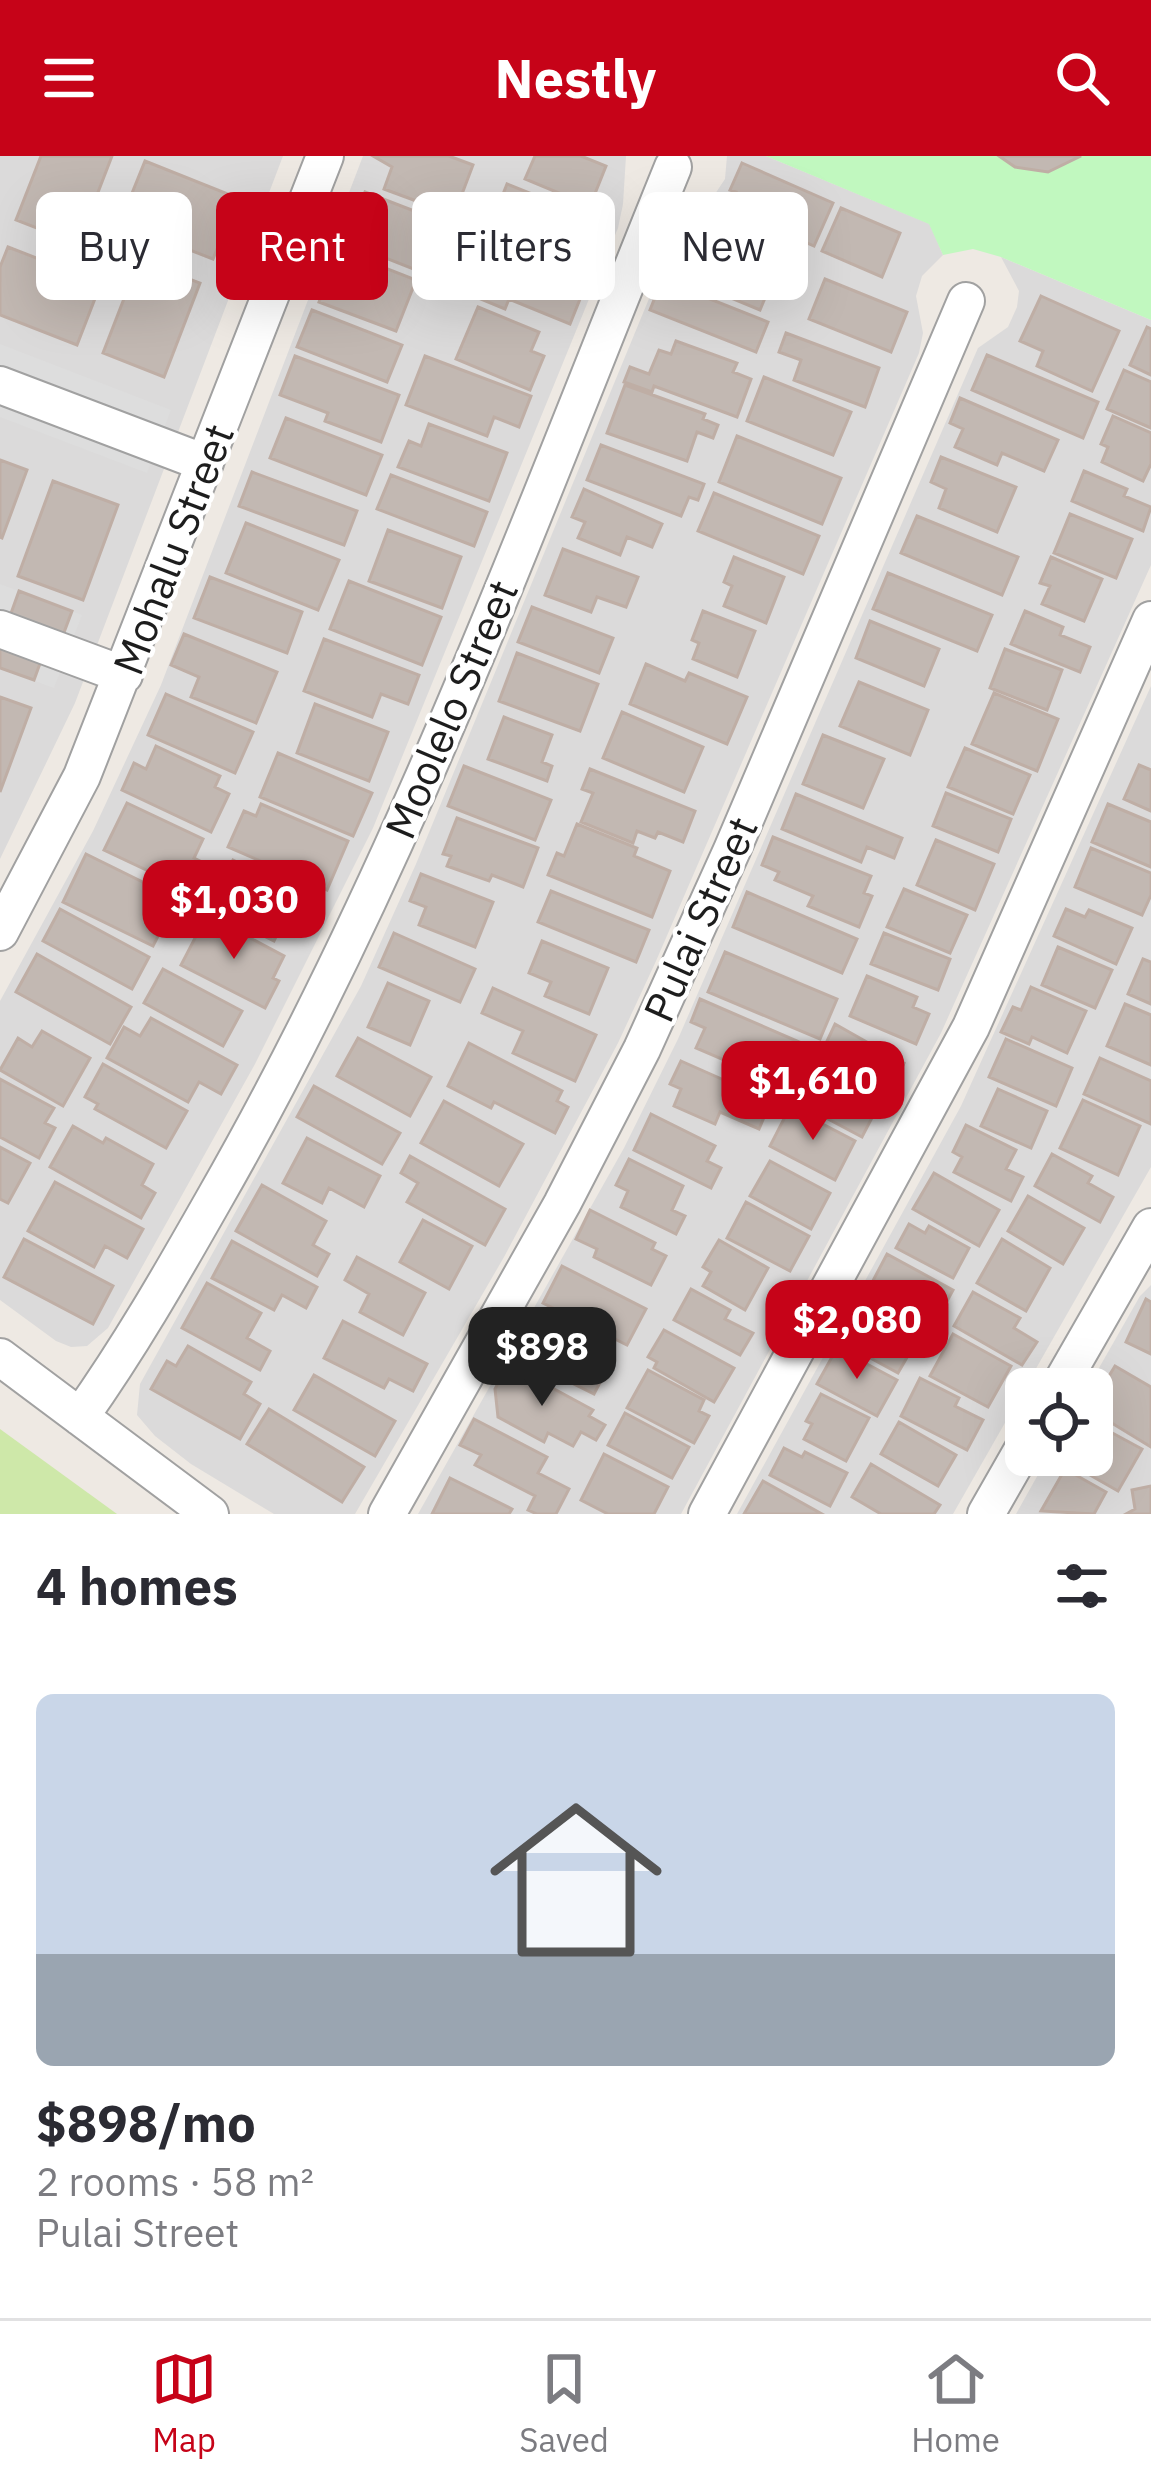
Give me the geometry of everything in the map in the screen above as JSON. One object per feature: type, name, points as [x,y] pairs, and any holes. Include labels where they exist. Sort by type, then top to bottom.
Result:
[{"type":"street","name":"Mohalu Street","points":[[0,932],[82,776],[124,675],[315,159]]},
{"type":"street","name":"Moolelo Street","points":[[80,1417],[164,1287],[249,1140],[362,918],[674,167]]},
{"type":"street","name":"Pulai Street","points":[[387,1514],[562,1204],[642,1049],[966,301]]},
{"type":"street","points":[[0,385],[206,463]]},
{"type":"street","points":[[707,1514],[971,1027],[1151,620]]},
{"type":"street","points":[[0,629],[124,675]]},
{"type":"street","points":[[1070,1368],[1149,1235]]},
{"type":"street","points":[[0,1357],[210,1514]]},
{"type":"street","points":[[986,1514],[1008,1476]]},
{"type":"shaded area","points":[[0,156],[283,156],[269,192],[216,192],[216,300],[228,300],[75,703],[0,859]]},
{"type":"shaded area","points":[[363,156],[626,156],[623,204],[615,235],[615,192],[412,192],[412,300],[589,300],[373,828],[255,1064],[108,1328],[87,1346],[71,1347],[0,1300],[0,1001],[93,831],[161,685],[308,300],[388,300],[388,192],[349,192]]},
{"type":"shaded area","points":[[727,156],[766,156],[930,224],[943,255],[922,276],[916,296],[923,333],[919,353],[656,961],[618,1043],[504,1257],[355,1514],[274,1514],[191,1464],[155,1436],[137,1415],[140,1384],[361,986],[648,300],[808,300],[808,192],[716,192],[725,179]]},
{"type":"shaded area","points":[[1001,257],[1151,320],[1151,565],[941,1033],[681,1514],[418,1514],[624,1148],[678,1039],[978,348],[1008,327],[1017,307],[1019,291]]},
{"type":"shaded area","points":[[0,344],[171,410],[147,473],[0,417]]},
{"type":"shaded area","points":[[0,584],[82,615],[54,688],[0,668]]},
{"type":"shaded area","points":[[1151,686],[1151,1167],[1036,1368],[1005,1368],[1005,1423],[953,1514],[737,1514],[961,1106]]},
{"type":"shaded area","points":[[1151,1285],[1151,1514],[1016,1514],[1037,1476],[1113,1476],[1113,1368],[1099,1368]]},
{"type":"green space","points":[[766,156],[1151,156],[1151,320],[1001,257],[973,249],[943,255],[929,224]]},
{"type":"green space","points":[[0,1429],[117,1514],[0,1514]]},
{"type":"building","points":[[41,156],[112,156],[98,192],[36,192],[36,228],[16,220]]},
{"type":"building","points":[[373,156],[449,156],[473,165],[463,192],[412,192],[412,199],[384,189],[392,167]]},
{"type":"building","points":[[535,156],[581,156],[606,166],[596,192],[556,192],[525,179]]},
{"type":"building","points":[[999,156],[1081,156],[1048,172],[1015,167]]},
{"type":"building","points":[[145,161],[223,192],[216,192],[213,259],[192,251],[192,192],[132,192]]},
{"type":"building","points":[[742,163],[808,192],[736,192],[730,190]]},
{"type":"building","points":[[507,184],[527,192],[504,192]]},
{"type":"building","points":[[808,192],[833,203],[814,246],[808,243]]},
{"type":"building","points":[[388,201],[412,210],[412,268],[388,259]]},
{"type":"building","points":[[841,208],[900,233],[882,277],[822,251]]},
{"type":"building","points":[[8,247],[36,258],[36,300],[94,300],[77,345],[0,315],[0,267]]},
{"type":"building","points":[[388,269],[412,278],[396,331],[319,302],[388,300]]},
{"type":"building","points":[[825,279],[907,312],[891,352],[809,319]]},
{"type":"building","points":[[192,280],[200,283],[164,377],[103,353],[124,300],[192,300]]},
{"type":"building","points":[[1041,296],[1119,331],[1092,391],[1037,366],[1043,351],[1020,341]]},
{"type":"building","points":[[483,300],[509,300],[505,309]]},
{"type":"building","points":[[511,300],[580,300],[570,324]]},
{"type":"building","points":[[654,300],[712,300],[768,322],[756,352],[650,310]]},
{"type":"building","points":[[736,300],[764,300],[760,310]]},
{"type":"building","points":[[478,307],[539,332],[531,351],[544,356],[530,390],[456,359]]},
{"type":"building","points":[[312,310],[402,345],[387,382],[297,347]]},
{"type":"building","points":[[1147,327],[1151,329],[1151,375],[1130,365]]},
{"type":"building","points":[[786,333],[879,368],[865,407],[794,380],[801,360],[779,352]]},
{"type":"building","points":[[676,341],[737,363],[733,372],[751,379],[737,417],[654,386],[652,392],[624,382],[630,367],[649,374],[659,350],[671,354]]},
{"type":"building","points":[[987,355],[1098,402],[1083,438],[972,390]]},
{"type":"building","points":[[295,356],[399,395],[381,442],[325,421],[328,413],[280,395]]},
{"type":"building","points":[[425,356],[531,396],[519,427],[494,417],[487,436],[406,405]]},
{"type":"building","points":[[1124,370],[1151,382],[1151,428],[1107,409]]},
{"type":"building","points":[[764,377],[851,412],[833,455],[747,421]]},
{"type":"building","points":[[625,385],[705,414],[703,419],[718,425],[713,438],[697,432],[687,461],[607,433]]},
{"type":"building","points":[[960,398],[1058,440],[1044,471],[1002,453],[997,465],[955,447],[963,429],[950,423]]},
{"type":"building","points":[[1113,416],[1151,433],[1151,464],[1143,481],[1102,462],[1108,447],[1101,444]]},
{"type":"building","points":[[286,418],[382,455],[366,495],[270,458]]},
{"type":"building","points":[[429,424],[507,453],[489,501],[398,467],[409,441],[421,446]]},
{"type":"building","points":[[737,436],[841,478],[822,524],[719,482]]},
{"type":"building","points":[[601,445],[704,484],[698,500],[689,497],[681,516],[587,480]]},
{"type":"building","points":[[941,457],[1016,487],[997,532],[939,508],[946,489],[931,482]]},
{"type":"building","points":[[0,460],[27,470],[2,538],[0,537]]},
{"type":"building","points":[[1084,471],[1127,489],[1124,496],[1151,507],[1143,531],[1072,501]]},
{"type":"building","points":[[252,472],[357,511],[344,545],[239,506]]},
{"type":"building","points":[[391,475],[487,512],[474,546],[377,509]]},
{"type":"building","points":[[53,481],[118,505],[83,600],[18,576]]},
{"type":"building","points":[[584,489],[662,524],[652,547],[627,537],[620,555],[578,538],[585,522],[572,517]]},
{"type":"building","points":[[714,493],[819,536],[803,574],[698,531]]},
{"type":"building","points":[[1070,514],[1132,539],[1116,578],[1054,553]]},
{"type":"building","points":[[917,516],[1018,557],[1002,595],[901,553]]},
{"type":"building","points":[[246,523],[339,560],[318,610],[226,573]]},
{"type":"building","points":[[388,530],[461,557],[442,608],[369,581]]},
{"type":"building","points":[[563,549],[638,577],[626,607],[597,597],[591,612],[545,595]]},
{"type":"building","points":[[734,557],[784,577],[766,623],[724,606],[732,586],[724,582]]},
{"type":"building","points":[[1051,557],[1102,579],[1084,621],[1042,604],[1050,586],[1040,583]]},
{"type":"building","points":[[888,573],[992,615],[977,651],[873,609]]},
{"type":"building","points":[[210,577],[302,612],[287,653],[194,618]]},
{"type":"building","points":[[349,581],[441,617],[422,665],[330,629]]},
{"type":"building","points":[[19,591],[72,611],[63,635],[10,616]]},
{"type":"building","points":[[532,607],[613,638],[599,673],[518,642]]},
{"type":"building","points":[[703,611],[755,631],[737,677],[693,659],[699,643],[692,640]]},
{"type":"building","points":[[1025,611],[1063,627],[1060,635],[1090,647],[1080,672],[1011,644]]},
{"type":"building","points":[[870,621],[939,649],[924,686],[856,658]]},
{"type":"building","points":[[184,634],[277,672],[256,723],[191,697],[199,677],[171,665]]},
{"type":"building","points":[[324,639],[419,675],[408,704],[381,694],[372,717],[304,691]]},
{"type":"building","points":[[0,642],[42,658],[34,680],[0,668]]},
{"type":"building","points":[[1005,649],[1062,670],[1047,710],[990,688]]},
{"type":"building","points":[[517,653],[598,684],[580,731],[499,701]]},
{"type":"building","points":[[646,664],[685,681],[689,673],[747,697],[727,744],[630,704]]},
{"type":"building","points":[[859,682],[928,710],[910,755],[840,726]]},
{"type":"building","points":[[994,693],[1058,719],[1037,771],[972,744]]},
{"type":"building","points":[[166,694],[253,732],[235,773],[148,735]]},
{"type":"building","points":[[0,697],[31,708],[0,792]]},
{"type":"building","points":[[315,704],[388,732],[369,781],[297,753]]},
{"type":"building","points":[[622,712],[703,747],[684,792],[603,758]]},
{"type":"building","points":[[504,717],[552,735],[542,762],[552,766],[547,781],[488,759]]},
{"type":"building","points":[[823,735],[884,759],[863,808],[803,784]]},
{"type":"building","points":[[156,746],[220,776],[215,787],[229,794],[211,832],[122,790],[134,763],[146,769]]},
{"type":"building","points":[[965,748],[1030,775],[1013,814],[948,787]]},
{"type":"building","points":[[278,753],[372,793],[353,836],[260,797]]},
{"type":"building","points":[[1139,765],[1151,770],[1151,811],[1124,799]]},
{"type":"building","points":[[464,766],[551,800],[535,840],[448,806]]},
{"type":"building","points":[[590,769],[695,811],[683,842],[658,832],[655,838],[637,831],[633,843],[581,822],[593,793],[582,789]]},
{"type":"building","points":[[946,793],[1011,819],[998,852],[933,826]]},
{"type":"building","points":[[796,794],[902,838],[894,858],[867,847],[861,862],[782,829]]},
{"type":"building","points":[[127,803],[203,839],[194,858],[204,863],[191,891],[104,850]]},
{"type":"building","points":[[261,804],[348,841],[327,890],[228,847],[244,811],[256,816]]},
{"type":"building","points":[[1108,804],[1151,822],[1151,867],[1092,842]]},
{"type":"building","points":[[457,818],[538,848],[523,887],[447,866],[451,856],[443,854]]},
{"type":"building","points":[[577,824],[637,848],[634,856],[670,871],[652,917],[548,875],[557,853],[564,856]]},
{"type":"building","points":[[773,837],[871,876],[864,893],[872,896],[859,927],[808,906],[813,896],[775,880],[779,872],[762,865]]},
{"type":"building","points":[[936,840],[994,864],[975,910],[917,885]]},
{"type":"building","points":[[1091,848],[1151,873],[1151,895],[1142,915],[1075,887]]},
{"type":"building","points":[[86,854],[177,899],[153,946],[63,902]]},
{"type":"building","points":[[233,860],[322,904],[308,932],[284,920],[274,941],[209,909]]},
{"type":"building","points":[[421,874],[493,902],[475,947],[419,925],[426,907],[410,901]]},
{"type":"building","points":[[904,889],[967,915],[950,953],[887,927]]},
{"type":"building","points":[[551,891],[649,930],[636,962],[538,922]]},
{"type":"building","points":[[747,892],[857,939],[842,973],[733,927]]},
{"type":"building","points":[[60,909],[149,957],[132,989],[43,941]]},
{"type":"building","points":[[1066,909],[1085,917],[1089,910],[1132,928],[1116,964],[1054,936]]},
{"type":"building","points":[[207,915],[284,956],[273,978],[279,981],[265,1008],[181,965]]},
{"type":"building","points":[[394,933],[475,969],[460,1002],[379,967]]},
{"type":"building","points":[[884,933],[950,959],[938,990],[871,964]]},
{"type":"building","points":[[542,941],[608,968],[589,1014],[545,996],[551,982],[529,973]]},
{"type":"building","points":[[1058,947],[1112,970],[1095,1008],[1042,985]]},
{"type":"building","points":[[725,952],[837,999],[820,1039],[708,992]]},
{"type":"building","points":[[37,954],[131,1007],[110,1044],[16,992]]},
{"type":"building","points":[[1143,959],[1151,962],[1151,1004],[1128,994]]},
{"type":"building","points":[[163,969],[242,1011],[223,1046],[144,1003]]},
{"type":"building","points":[[867,976],[917,997],[913,1007],[929,1014],[916,1044],[850,1016]]},
{"type":"building","points":[[388,983],[429,1001],[410,1045],[368,1027]]},
{"type":"building","points":[[1031,987],[1086,1011],[1067,1053],[1032,1037],[1029,1044],[1001,1032],[1013,1007],[1021,1010]]},
{"type":"building","points":[[493,988],[596,1035],[575,1081],[513,1053],[523,1031],[482,1013]]},
{"type":"building","points":[[700,999],[804,1044],[785,1086],[696,1048],[705,1028],[691,1022]]},
{"type":"building","points":[[1125,1004],[1151,1015],[1151,1065],[1107,1046]]},
{"type":"building","points":[[151,1018],[237,1065],[221,1094],[199,1082],[188,1102],[107,1058],[124,1027],[140,1036]]},
{"type":"building","points":[[835,1024],[904,1063],[891,1090],[820,1056]]},
{"type":"building","points":[[42,1031],[90,1058],[63,1106],[0,1070],[18,1038],[32,1047]]},
{"type":"building","points":[[358,1038],[431,1077],[410,1116],[337,1076]]},
{"type":"building","points":[[1006,1039],[1072,1068],[1056,1106],[989,1077]]},
{"type":"building","points":[[469,1043],[562,1091],[557,1101],[568,1107],[555,1133],[494,1102],[491,1108],[448,1086]]},
{"type":"building","points":[[1100,1058],[1151,1081],[1151,1124],[1084,1094]]},
{"type":"building","points":[[681,1061],[771,1101],[759,1129],[720,1112],[715,1124],[674,1106],[681,1089],[670,1084]]},
{"type":"building","points":[[103,1064],[187,1111],[166,1148],[95,1109],[98,1104],[85,1097]]},
{"type":"building","points":[[815,1067],[862,1092],[856,1102],[875,1112],[862,1137],[796,1102]]},
{"type":"building","points":[[0,1079],[54,1108],[45,1123],[55,1128],[39,1158],[0,1137]]},
{"type":"building","points":[[314,1086],[400,1133],[382,1164],[297,1117]]},
{"type":"building","points":[[998,1089],[1047,1111],[1031,1148],[981,1126]]},
{"type":"building","points":[[1083,1100],[1140,1126],[1118,1175],[1060,1148]]},
{"type":"building","points":[[444,1101],[523,1144],[499,1186],[421,1143]]},
{"type":"building","points":[[790,1107],[855,1141],[835,1180],[770,1146]]},
{"type":"building","points":[[651,1114],[715,1146],[707,1161],[721,1168],[711,1188],[634,1150]]},
{"type":"building","points":[[966,1125],[1016,1150],[1006,1169],[1023,1177],[1011,1201],[954,1172],[962,1157],[953,1152]]},
{"type":"building","points":[[73,1126],[153,1164],[142,1185],[155,1193],[141,1218],[50,1167]]},
{"type":"building","points":[[307,1138],[380,1176],[364,1207],[329,1188],[322,1203],[283,1183]]},
{"type":"building","points":[[0,1147],[30,1163],[8,1203],[0,1199]]},
{"type":"building","points":[[1052,1154],[1092,1176],[1088,1183],[1113,1197],[1100,1222],[1035,1186]]},
{"type":"building","points":[[410,1156],[505,1209],[485,1245],[407,1202],[418,1183],[401,1173]]},
{"type":"building","points":[[629,1159],[683,1186],[672,1210],[685,1216],[676,1234],[621,1207],[628,1191],[616,1185]]},
{"type":"building","points":[[770,1161],[830,1193],[811,1229],[750,1196]]},
{"type":"building","points":[[934,1173],[999,1210],[979,1246],[913,1209]]},
{"type":"building","points":[[55,1182],[143,1229],[127,1258],[105,1246],[94,1267],[28,1231]]},
{"type":"building","points":[[262,1185],[326,1221],[313,1245],[329,1254],[317,1276],[236,1231]]},
{"type":"building","points":[[1028,1196],[1084,1228],[1063,1264],[1008,1231]]},
{"type":"building","points":[[746,1202],[809,1236],[790,1271],[727,1238]]},
{"type":"building","points":[[590,1210],[655,1243],[652,1249],[666,1256],[651,1285],[594,1257],[597,1249],[576,1239]]},
{"type":"building","points":[[423,1220],[472,1246],[449,1289],[400,1262]]},
{"type":"building","points":[[909,1224],[925,1233],[929,1226],[969,1248],[953,1278],[896,1248]]},
{"type":"building","points":[[24,1239],[113,1286],[93,1324],[4,1277]]},
{"type":"building","points":[[1002,1239],[1050,1268],[1026,1311],[977,1283]]},
{"type":"building","points":[[719,1240],[768,1268],[745,1310],[703,1286],[711,1272],[703,1267]]},
{"type":"building","points":[[232,1241],[317,1287],[306,1308],[282,1295],[274,1310],[212,1278]]},
{"type":"building","points":[[887,1254],[953,1290],[932,1329],[866,1294]]},
{"type":"building","points":[[357,1257],[425,1293],[403,1335],[360,1312],[369,1294],[345,1280]]},
{"type":"building","points":[[562,1266],[646,1309],[627,1345],[543,1303]]},
{"type":"building","points":[[207,1283],[261,1313],[247,1338],[270,1351],[260,1370],[182,1328]]},
{"type":"building","points":[[691,1289],[730,1310],[725,1319],[753,1333],[740,1355],[674,1320]]},
{"type":"building","points":[[973,1292],[1020,1318],[1014,1328],[1037,1342],[1022,1365],[954,1326]]},
{"type":"building","points":[[1146,1299],[1151,1302],[1151,1354],[1126,1342]]},
{"type":"building","points":[[546,1314],[596,1339],[592,1346],[614,1356],[594,1394],[534,1364],[544,1346],[533,1340]]},
{"type":"building","points":[[868,1314],[917,1340],[898,1373],[850,1347]]},
{"type":"building","points":[[343,1321],[427,1364],[413,1391],[389,1379],[384,1388],[324,1358]]},
{"type":"building","points":[[664,1330],[734,1368],[714,1402],[654,1368],[657,1362],[648,1357]]},
{"type":"building","points":[[953,1334],[1011,1366],[1005,1368],[988,1407],[930,1376]]},
{"type":"building","points":[[188,1346],[251,1382],[244,1394],[260,1404],[240,1439],[151,1389],[167,1361],[176,1366]]},
{"type":"building","points":[[837,1348],[897,1380],[877,1416],[817,1384]]},
{"type":"building","points":[[508,1364],[593,1410],[589,1416],[605,1425],[596,1440],[581,1432],[573,1446],[548,1433],[544,1442],[498,1417],[495,1389]]},
{"type":"building","points":[[1115,1366],[1151,1387],[1151,1447],[1113,1424]]},
{"type":"building","points":[[648,1370],[704,1400],[699,1411],[709,1416],[694,1443],[627,1408]]},
{"type":"building","points":[[314,1375],[395,1421],[375,1456],[294,1410]]},
{"type":"building","points":[[920,1378],[959,1398],[955,1406],[983,1420],[967,1450],[901,1416]]},
{"type":"building","points":[[821,1394],[869,1418],[846,1461],[804,1439],[812,1424],[806,1421]]},
{"type":"building","points":[[269,1409],[364,1467],[342,1502],[247,1444]]},
{"type":"building","points":[[625,1413],[689,1447],[672,1478],[608,1445]]},
{"type":"building","points":[[474,1419],[547,1457],[538,1473],[569,1489],[556,1514],[528,1510],[535,1496],[475,1465],[481,1455],[460,1445]]},
{"type":"building","points":[[899,1422],[956,1455],[938,1486],[881,1454]]},
{"type":"building","points":[[1113,1433],[1142,1449],[1118,1491],[1092,1476],[1113,1476]]},
{"type":"building","points":[[784,1448],[802,1457],[805,1452],[847,1473],[830,1506],[770,1475]]},
{"type":"building","points":[[604,1454],[668,1487],[654,1514],[608,1514],[581,1500]]},
{"type":"building","points":[[871,1464],[940,1505],[934,1514],[881,1514],[852,1497]]},
{"type":"building","points":[[1061,1476],[1077,1476],[1106,1492],[1094,1514],[1041,1511]]},
{"type":"building","points":[[450,1478],[512,1509],[509,1514],[432,1514]]},
{"type":"building","points":[[763,1481],[822,1514],[744,1514]]},
{"type":"building","points":[[1151,1486],[1151,1514],[1126,1514],[1135,1509],[1132,1490]]}]
